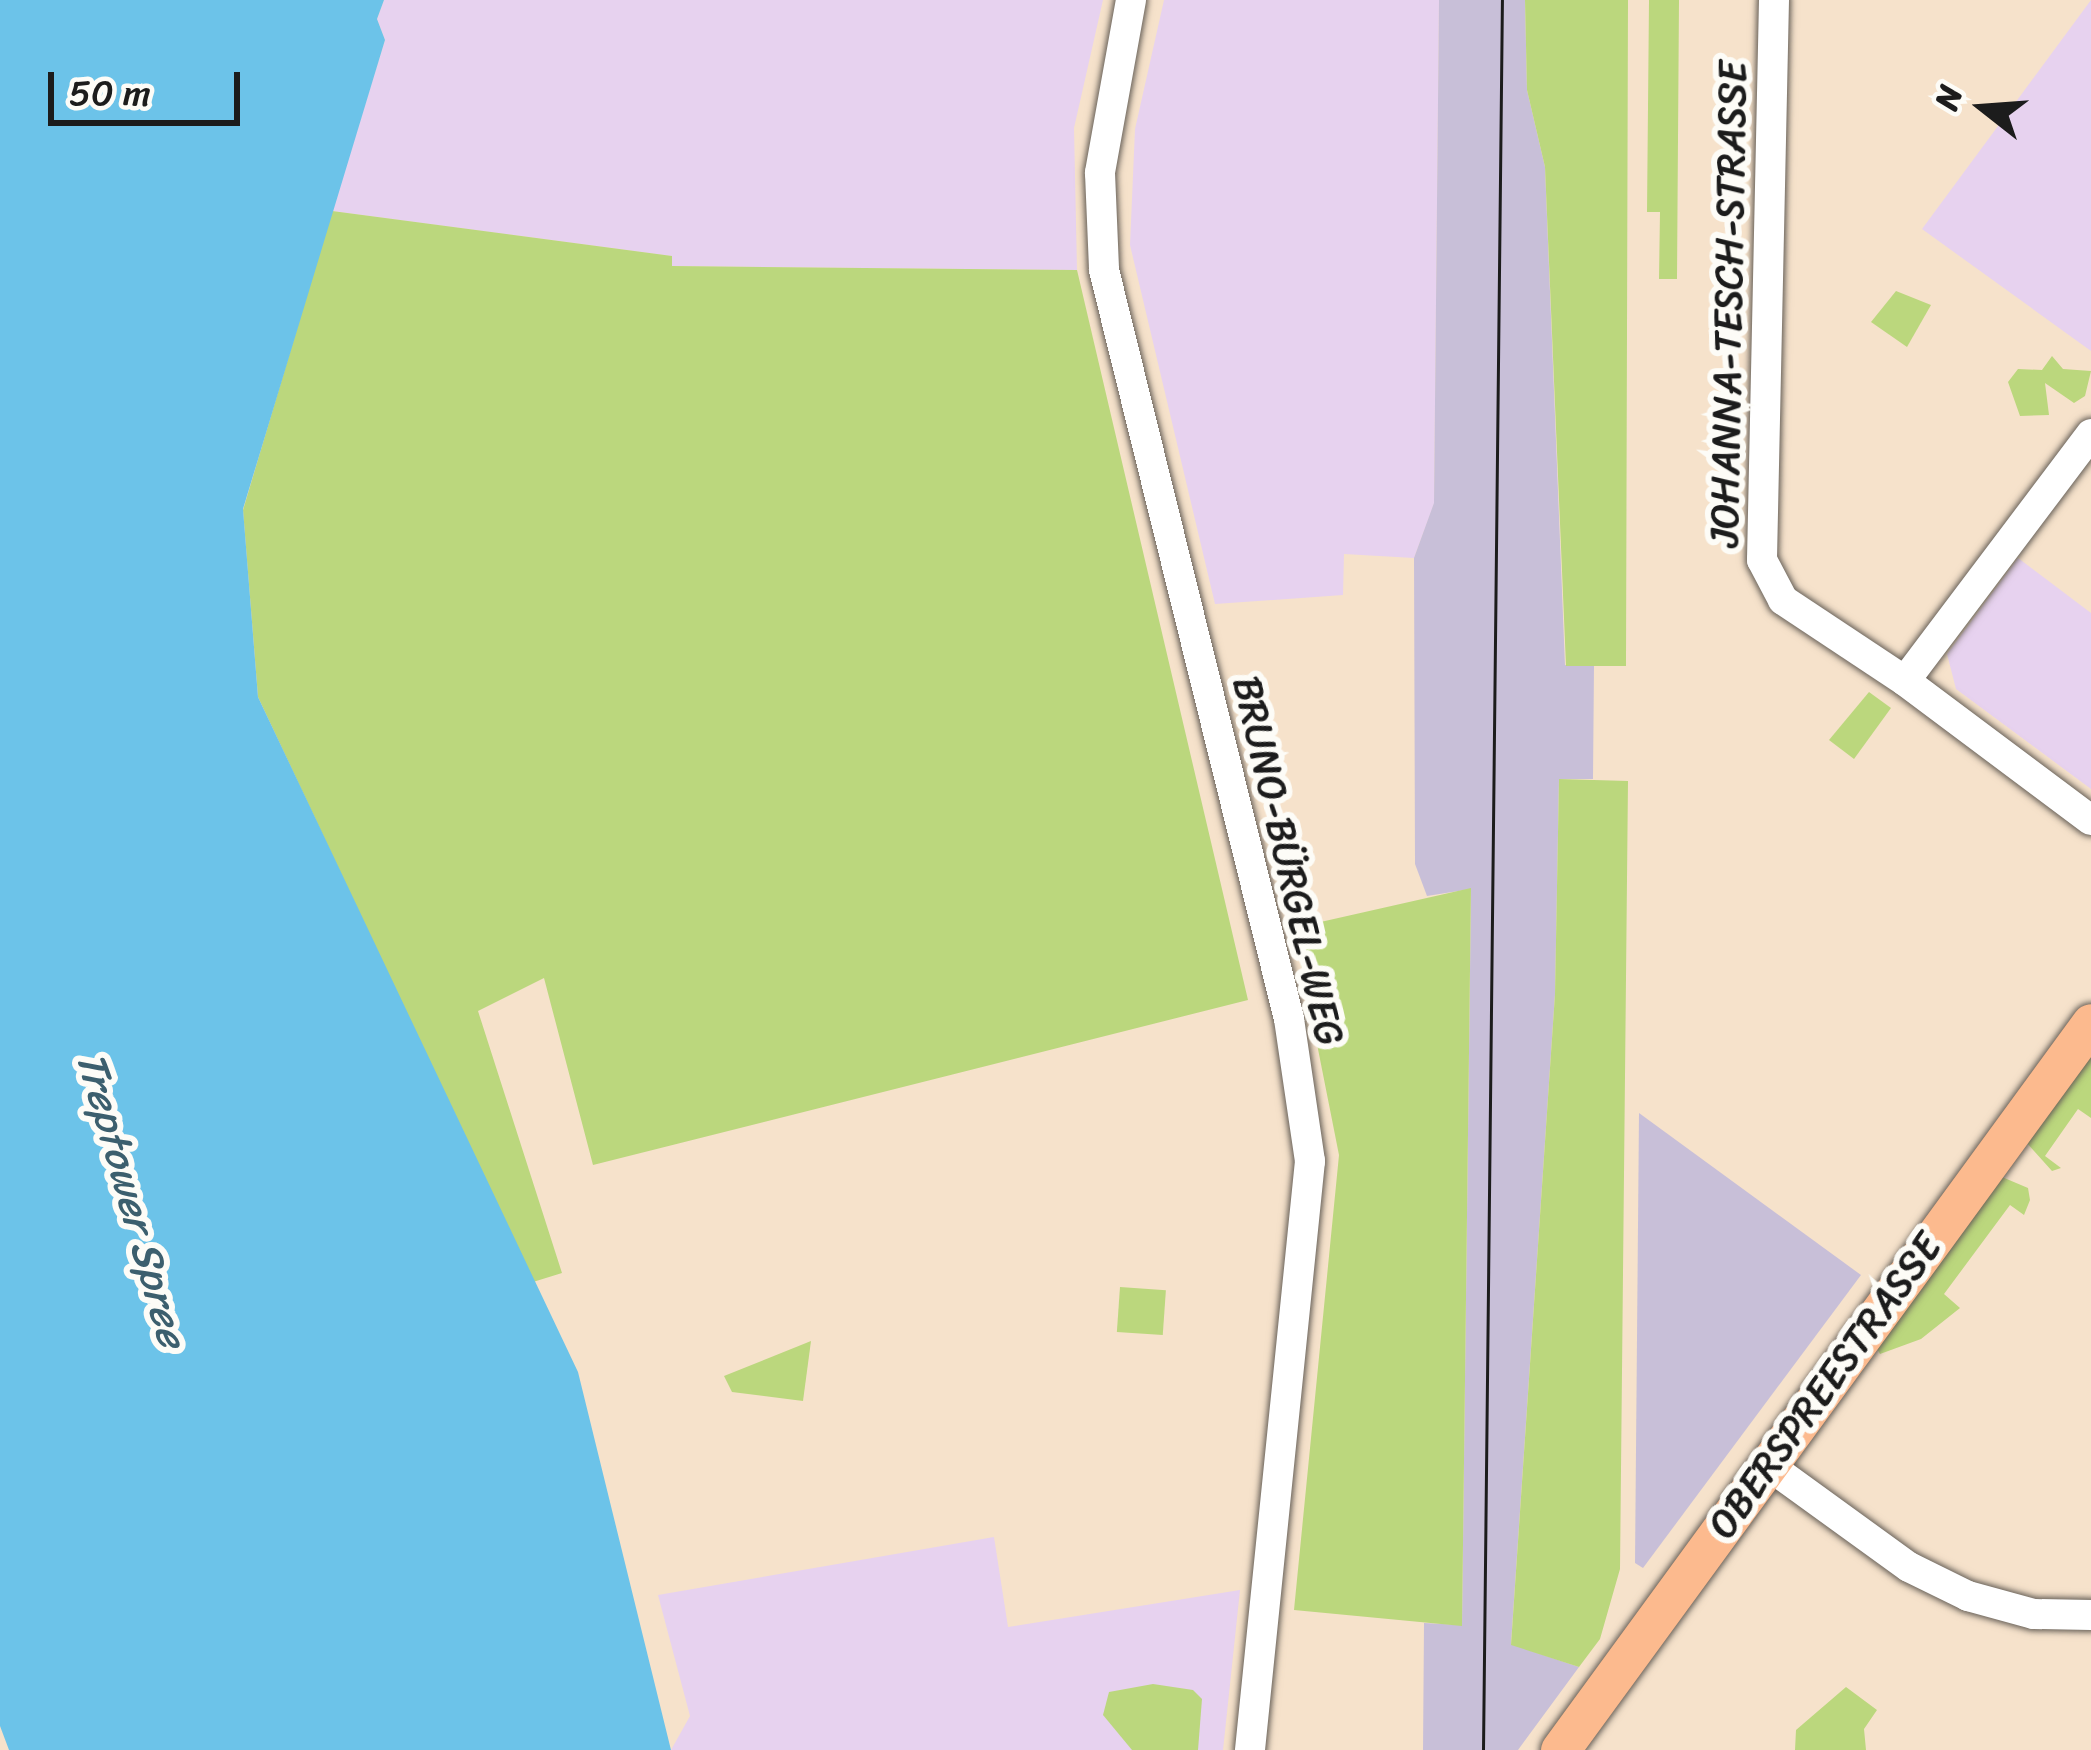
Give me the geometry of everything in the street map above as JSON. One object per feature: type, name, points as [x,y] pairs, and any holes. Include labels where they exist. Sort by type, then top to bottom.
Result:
[{"type":"main road","name":"OBERSPREESTRASSE","points":[[1562,1749],[2091,1023]]},
{"type":"street","name":"BRUNO-BÜRGEL-WEG","points":[[1131,0],[1102,155],[1103,270],[1289,1019],[1310,1161],[1250,1750]]},
{"type":"street","name":"JOHANNA-TESCH-STRASSE","points":[[1774,0],[1762,560],[1783,600],[1905,681],[2091,820]]},
{"type":"street","points":[[1905,681],[2091,434]]},
{"type":"street","points":[[1768,1465],[1909,1567],[1968,1596],[2034,1614],[2091,1615]]},
{"type":"shaded area","points":[[384,0],[1103,0],[1074,128],[1077,270],[671,266],[671,256],[332,211],[385,40],[377,19]]},
{"type":"shaded area","points":[[1164,0],[1439,0],[1434,504],[1414,558],[1344,554],[1343,595],[1215,604],[1130,245],[1135,129]]},
{"type":"shaded area","points":[[1439,0],[1525,0],[1527,90],[1545,167],[1565,665],[1594,666],[1593,779],[1559,779],[1555,994],[1511,1644],[1579,1667],[1518,1750],[1423,1750],[1424,1623],[1462,1625],[1471,889],[1427,896],[1415,864],[1414,558],[1434,503]]},
{"type":"shaded area","points":[[2091,0],[2091,351],[1922,229]]},
{"type":"shaded area","points":[[2018,558],[2091,613],[2091,789],[1956,689],[1947,654]]},
{"type":"shaded area","points":[[1639,1113],[1861,1275],[1643,1568],[1635,1563]]},
{"type":"shaded area","points":[[994,1537],[1008,1627],[1240,1590],[1223,1750],[671,1750],[690,1716],[658,1595]]},
{"type":"green space","points":[[1525,0],[1628,0],[1626,666],[1566,666],[1545,167],[1527,90]]},
{"type":"green space","points":[[1649,0],[1679,0],[1677,279],[1659,279],[1660,212],[1647,212]]},
{"type":"green space","points":[[332,211],[672,256],[672,266],[1077,270],[1248,1000],[593,1165],[544,978],[478,1011],[562,1273],[533,1282],[258,697],[243,510]]},
{"type":"green space","points":[[1896,291],[1931,305],[1907,347],[1871,322]]},
{"type":"green space","points":[[2052,356],[2063,369],[2091,371],[2085,396],[2074,403],[2045,383],[2049,415],[2020,416],[2008,382],[2018,369],[2042,370]]},
{"type":"green space","points":[[1869,692],[1891,708],[1854,759],[1829,740]]},
{"type":"green space","points":[[1559,779],[1628,781],[1620,1569],[1600,1639],[1579,1667],[1511,1645],[1555,994]]},
{"type":"green space","points":[[1471,888],[1462,1626],[1294,1610],[1339,1155],[1294,928]]},
{"type":"green space","points":[[2091,1048],[2091,1118],[2078,1109],[2045,1156],[2061,1168],[2052,1171],[2026,1142]]},
{"type":"green space","points":[[2002,1177],[2028,1188],[2030,1200],[2024,1215],[2010,1205],[1944,1294],[1960,1308],[1921,1339],[1880,1354],[1873,1341]]},
{"type":"green space","points":[[1120,1287],[1166,1290],[1163,1335],[1117,1332]]},
{"type":"green space","points":[[811,1341],[803,1401],[732,1392],[724,1376]]},
{"type":"green space","points":[[1153,1684],[1193,1690],[1202,1699],[1198,1750],[1132,1750],[1103,1715],[1109,1692]]},
{"type":"green space","points":[[1846,1687],[1877,1710],[1864,1729],[1866,1750],[1795,1750],[1796,1730]]},
{"type":"water","name":"Treptower Spree","points":[[0,0],[384,0],[377,19],[385,40],[243,509],[258,697],[578,1372],[671,1750],[9,1750],[0,1726]]},
{"type":"tram line","points":[[1483,1750],[1502,0]]}]
